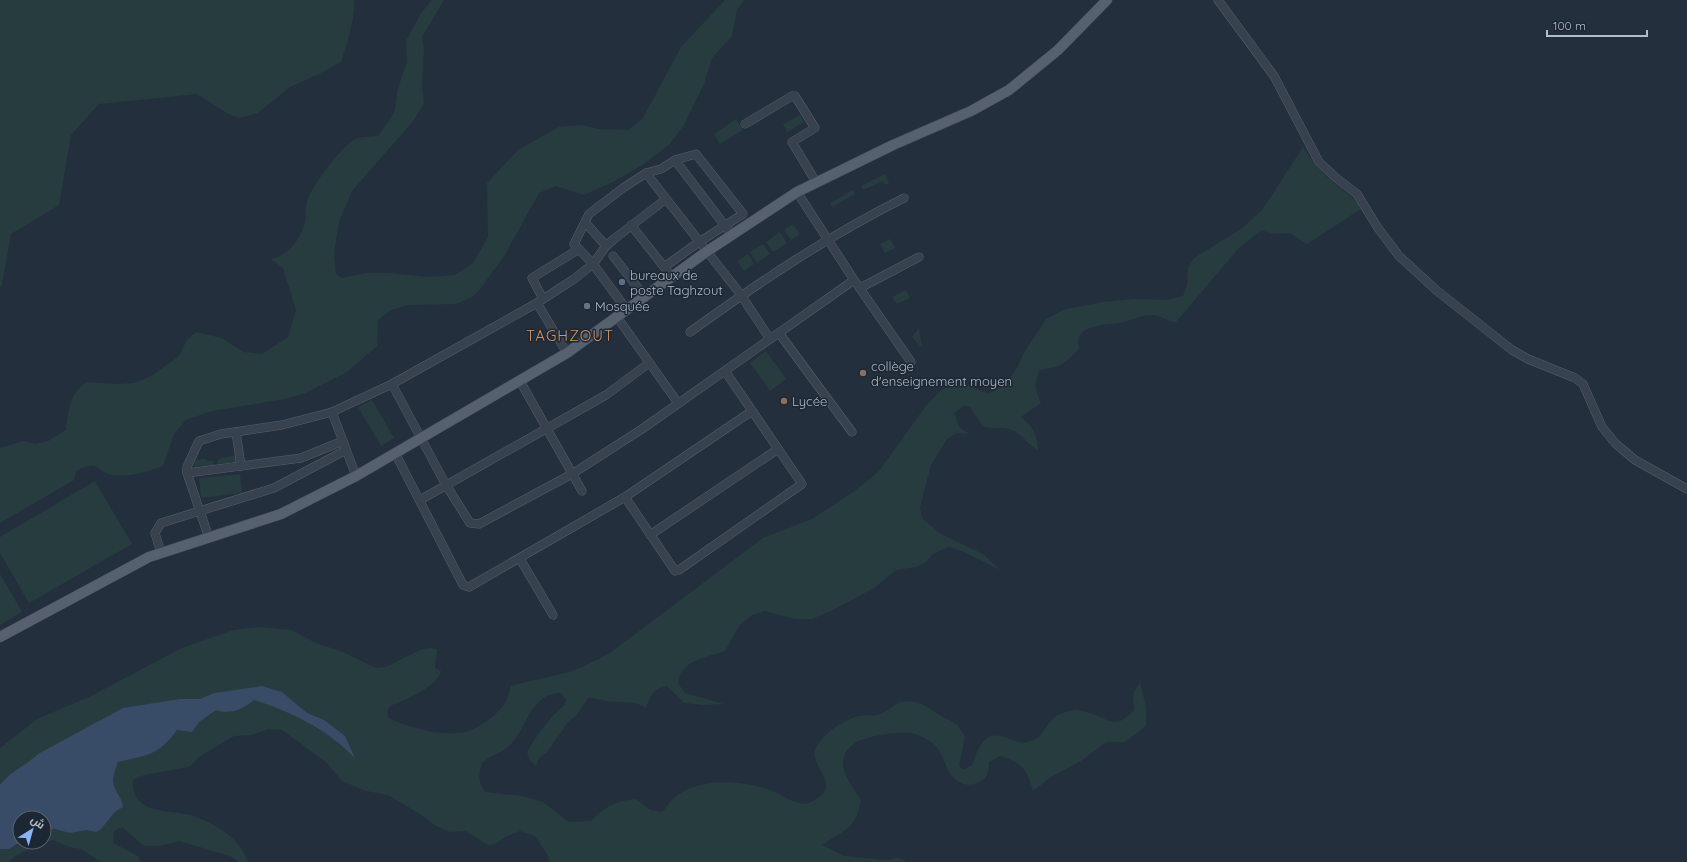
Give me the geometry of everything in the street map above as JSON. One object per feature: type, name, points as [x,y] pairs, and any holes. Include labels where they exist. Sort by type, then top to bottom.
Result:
[{"type":"main road","points":[[0,637],[149,557],[281,514],[356,476],[568,353],[706,252],[797,192],[893,145],[971,111],[1009,90],[1058,50],[1107,0]]},
{"type":"street","points":[[1218,0],[1277,81],[1319,162],[1330,173],[1358,194],[1378,228],[1399,256],[1436,290],[1512,350],[1528,359],[1575,378],[1583,384],[1602,427],[1616,444],[1634,460],[1687,489]]},
{"type":"street","points":[[745,124],[792,96],[795,96],[815,128],[792,142],[816,182]]},
{"type":"street","points":[[627,310],[593,264],[574,244],[589,214],[646,173],[661,169],[675,160],[696,154],[743,214],[699,242],[664,268]]},
{"type":"street","points":[[675,160],[732,235]]},
{"type":"street","points":[[646,173],[741,295],[770,339]]},
{"type":"street","points":[[797,192],[854,280],[911,362]]},
{"type":"street","points":[[690,332],[741,295],[828,239],[904,198]]},
{"type":"street","points":[[209,538],[187,472],[187,467],[199,441],[221,434],[282,425],[332,412],[392,384],[540,301],[574,279],[593,264],[606,246],[666,199]]},
{"type":"street","points":[[585,222],[606,246]]},
{"type":"street","points":[[631,225],[672,278]]},
{"type":"street","points":[[568,353],[540,301],[532,278],[579,249]]},
{"type":"street","points":[[613,256],[645,297]]},
{"type":"street","points":[[860,288],[919,257]]},
{"type":"street","points":[[392,384],[446,485],[470,523],[479,524],[572,474],[725,372],[779,332],[854,280]]},
{"type":"street","points":[[617,318],[678,403]]},
{"type":"street","points":[[779,332],[852,432]]},
{"type":"street","points":[[420,500],[548,430],[606,395],[649,363]]},
{"type":"street","points":[[625,497],[672,569],[676,571],[802,484],[725,372]]},
{"type":"street","points":[[520,381],[582,491]]},
{"type":"street","points":[[332,412],[356,476]]},
{"type":"street","points":[[395,453],[463,585],[466,587],[520,559],[625,497],[752,412]]},
{"type":"street","points":[[236,432],[241,466]]},
{"type":"street","points":[[187,472],[301,458],[343,441]]},
{"type":"street","points":[[650,535],[778,449]]},
{"type":"street","points":[[161,553],[155,533],[161,523],[274,488],[346,450]]},
{"type":"street","points":[[520,559],[553,615]]},
{"type":"green space","points":[[0,0],[354,0],[354,8],[350,31],[341,62],[290,87],[258,113],[239,118],[227,113],[197,94],[99,104],[71,135],[59,205],[11,234],[2,285],[0,287]]},
{"type":"green space","points":[[432,0],[444,0],[422,37],[424,51],[422,84],[424,103],[414,120],[352,191],[339,222],[334,253],[336,274],[342,278],[367,273],[388,273],[428,277],[455,275],[473,263],[488,237],[487,183],[518,150],[559,127],[582,125],[599,129],[628,130],[643,118],[681,47],[725,0],[744,0],[737,10],[732,36],[712,58],[704,84],[684,125],[670,144],[644,164],[615,181],[584,195],[556,186],[539,193],[506,253],[481,288],[472,297],[456,304],[409,305],[391,310],[378,320],[377,346],[347,372],[305,393],[285,399],[212,411],[186,420],[174,434],[163,466],[138,474],[126,475],[108,474],[94,466],[84,467],[76,471],[74,480],[0,523],[0,448],[23,441],[35,444],[48,441],[66,430],[70,404],[80,387],[86,382],[118,384],[134,383],[153,375],[179,356],[187,340],[196,332],[222,338],[243,352],[262,354],[288,337],[296,310],[283,268],[271,259],[283,254],[293,246],[297,240],[305,222],[306,204],[310,194],[320,177],[334,159],[348,144],[354,140],[363,137],[378,136],[394,113],[398,88],[407,62],[406,41],[421,13]]},
{"type":"green space","points":[[800,115],[804,122],[787,132],[783,124]]},
{"type":"green space","points":[[736,119],[743,130],[720,144],[714,134]]},
{"type":"green space","points":[[1303,147],[1321,171],[1353,198],[1361,209],[1307,244],[1290,233],[1271,234],[1262,230],[1239,248],[1176,322],[1153,315],[1147,315],[1123,322],[1100,325],[1085,330],[1081,334],[1078,341],[1079,349],[1068,360],[1059,366],[1039,371],[1036,380],[1036,387],[1041,403],[1021,417],[1034,431],[1038,450],[1012,430],[982,426],[971,408],[964,405],[954,413],[959,427],[969,434],[957,433],[947,439],[931,465],[920,507],[922,518],[939,533],[983,554],[1000,570],[964,552],[948,547],[933,554],[926,562],[916,567],[896,570],[874,588],[831,611],[812,619],[795,619],[765,611],[752,615],[740,625],[725,651],[689,664],[680,675],[678,683],[685,693],[724,704],[703,705],[684,703],[667,686],[653,693],[646,708],[632,702],[613,702],[588,698],[576,716],[568,722],[548,751],[539,758],[536,766],[530,760],[527,752],[544,727],[565,705],[566,699],[561,693],[551,694],[543,698],[537,704],[517,737],[511,744],[482,763],[480,771],[479,778],[485,792],[523,796],[543,802],[569,822],[591,821],[611,805],[622,801],[636,799],[650,810],[662,812],[672,800],[684,791],[709,783],[723,782],[750,785],[775,792],[801,804],[805,804],[820,797],[825,790],[826,783],[824,776],[815,755],[819,742],[834,728],[853,718],[880,714],[901,702],[907,701],[924,705],[955,723],[965,736],[959,766],[963,770],[972,765],[980,746],[989,737],[999,736],[1017,742],[1027,742],[1041,735],[1050,721],[1058,715],[1066,712],[1078,710],[1112,722],[1121,720],[1127,717],[1134,710],[1133,694],[1140,682],[1146,707],[1146,726],[1125,742],[1106,742],[1081,761],[1051,777],[1033,791],[1029,778],[1023,768],[1014,761],[1000,756],[989,762],[988,773],[983,780],[968,785],[961,783],[949,772],[940,752],[933,743],[915,734],[884,734],[860,740],[852,745],[845,755],[843,765],[847,778],[861,800],[859,810],[856,818],[848,828],[822,845],[844,856],[887,860],[896,858],[907,862],[549,862],[548,856],[535,836],[520,831],[507,836],[495,844],[488,845],[465,831],[450,832],[436,826],[420,814],[388,795],[366,791],[342,781],[326,762],[282,730],[268,729],[252,735],[234,736],[199,757],[189,767],[144,775],[133,780],[134,792],[138,800],[145,805],[154,809],[193,816],[210,823],[233,839],[244,853],[248,862],[239,862],[230,856],[179,841],[159,846],[144,846],[122,827],[114,831],[113,843],[138,856],[141,862],[101,862],[81,849],[69,847],[52,840],[52,810],[12,810],[12,850],[27,850],[12,858],[9,862],[0,862],[0,748],[37,719],[89,697],[182,648],[233,630],[259,627],[291,630],[316,643],[343,652],[376,668],[386,667],[420,650],[430,648],[437,649],[435,668],[441,671],[438,677],[433,683],[419,693],[390,706],[387,711],[388,717],[405,725],[437,732],[457,733],[466,732],[476,728],[491,718],[503,706],[506,702],[511,686],[571,671],[610,653],[763,538],[812,519],[856,490],[879,471],[925,407],[941,390],[954,384],[971,386],[988,394],[1006,384],[1046,319],[1063,310],[1103,302],[1135,299],[1166,300],[1183,296],[1187,285],[1188,268],[1194,258],[1241,229],[1262,210]]},
{"type":"green space","points":[[885,174],[889,183],[885,185],[883,181],[863,190],[861,186]]},
{"type":"green space","points":[[853,190],[855,194],[832,207],[830,203]]},
{"type":"green space","points":[[793,224],[800,234],[791,240],[784,230]]},
{"type":"green space","points":[[780,232],[787,243],[773,252],[766,242]]},
{"type":"green space","points":[[890,239],[895,248],[885,253],[880,244]]},
{"type":"green space","points":[[763,244],[770,254],[757,263],[750,252]]},
{"type":"green space","points":[[748,254],[754,264],[744,271],[737,261]]},
{"type":"green space","points":[[906,290],[910,298],[897,304],[892,297]]},
{"type":"green space","points":[[919,329],[922,347],[912,337]]},
{"type":"green space","points":[[766,351],[786,379],[770,391],[750,363]]},
{"type":"green space","points":[[372,400],[394,438],[381,446],[358,407]]},
{"type":"green space","points":[[236,455],[236,462],[218,464],[218,459]]},
{"type":"green space","points":[[206,459],[207,461],[213,460],[214,465],[194,467],[195,460]]},
{"type":"green space","points":[[240,474],[242,493],[201,498],[199,478]]},
{"type":"green space","points":[[95,481],[132,544],[29,603],[0,553],[0,537]]},
{"type":"green space","points":[[0,574],[22,612],[0,625]]},
{"type":"water","points":[[262,686],[282,692],[307,713],[324,720],[345,736],[355,758],[333,738],[321,730],[282,710],[254,700],[246,706],[236,710],[227,712],[216,710],[199,722],[192,732],[177,730],[158,750],[144,756],[118,762],[113,781],[123,807],[115,812],[101,829],[96,832],[87,830],[70,833],[52,829],[52,810],[12,810],[12,847],[9,849],[0,849],[0,785],[8,776],[38,754],[123,708],[180,699],[200,699],[214,693]]},
{"type":"place","name":"bureaux de poste Taghzout","points":[[622,282]]},
{"type":"place","name":"Mosquée","points":[[587,306]]},
{"type":"place","name":"collège d'enseignement moyen","points":[[863,373]]},
{"type":"place","name":"Lycée","points":[[784,401]]},
{"type":"district","name":"TAGHZOUT","points":[[570,335]]}]
